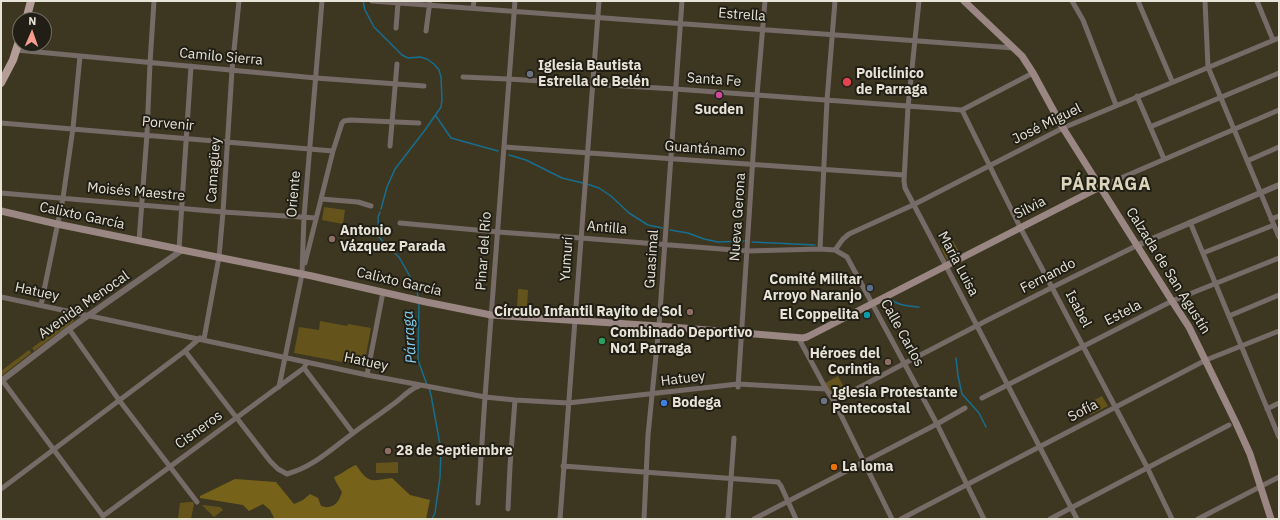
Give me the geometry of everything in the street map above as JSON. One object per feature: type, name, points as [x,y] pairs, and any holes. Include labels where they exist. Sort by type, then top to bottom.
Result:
[{"type":"main road","points":[[28,12],[31,1]]},
{"type":"main road","name":"Calzada de San Agustín","points":[[964,1],[1022,56],[1063,128],[1189,327],[1250,454],[1271,519]]},
{"type":"main road","points":[[1,83],[15,52]]},
{"type":"main road","name":"Silvia","points":[[798,337],[807,337],[1100,187]]},
{"type":"main road","name":"Calixto García","points":[[1,211],[139,242],[302,274],[491,315],[798,337]]},
{"type":"street","points":[[139,242],[147,134],[154,1]]},
{"type":"street","name":"Camagüey","points":[[202,339],[219,257],[232,70],[239,1]]},
{"type":"street","name":"Oriente","points":[[279,387],[302,274],[304,217],[322,1]]},
{"type":"street","name":"Estrella","points":[[372,1],[430,3],[514,12],[1015,48]]},
{"type":"street","points":[[473,8],[474,1]]},
{"type":"street","name":"Pinar del Río","points":[[478,503],[508,78],[515,1]]},
{"type":"street","name":"Yumurí","points":[[560,519],[599,1]]},
{"type":"street","name":"Guasimal","points":[[644,519],[648,435],[659,326],[682,1]]},
{"type":"street","name":"Nueva Gerona","points":[[738,386],[757,95],[765,1]]},
{"type":"street","points":[[820,249],[827,100],[835,1]]},
{"type":"street","name":"María Luisa","points":[[919,1],[908,107],[904,176],[905,188],[1077,519]]},
{"type":"street","points":[[1072,1],[1083,20],[1116,105]]},
{"type":"street","points":[[1138,1],[1172,82]]},
{"type":"street","points":[[1205,1],[1208,67],[1279,237]]},
{"type":"street","points":[[1257,1],[1273,40]]},
{"type":"street","points":[[396,28],[398,3]]},
{"type":"street","points":[[426,31],[430,3]]},
{"type":"street","name":"José Miguel","points":[[835,250],[842,240],[849,234],[913,205],[1063,128],[1279,38]]},
{"type":"street","name":"Camilo Sierra","points":[[37,52],[316,78],[424,86]]},
{"type":"street","points":[[41,305],[63,198],[80,56]]},
{"type":"street","points":[[390,146],[397,64]]},
{"type":"street","points":[[181,250],[182,208],[191,66]]},
{"type":"street","points":[[962,110],[1033,73]]},
{"type":"street","points":[[1150,127],[1279,73]]},
{"type":"street","name":"Santa Fe","points":[[464,77],[508,78],[675,89],[962,110]]},
{"type":"street","points":[[1137,96],[1164,159]]},
{"type":"street","name":"Isabel","points":[[962,110],[1020,227],[1147,467],[1172,519]]},
{"type":"street","name":"Silvia","points":[[1100,187],[1279,110]]},
{"type":"street","points":[[302,274],[333,150],[342,122],[419,123]]},
{"type":"street","name":"Porvenir","points":[[1,123],[333,150]]},
{"type":"street","name":"Guantánamo","points":[[504,147],[904,176]]},
{"type":"street","points":[[1247,161],[1279,147]]},
{"type":"street","name":"Fernando","points":[[834,401],[1052,286],[1138,245],[1279,185]]},
{"type":"street","name":"Moisés Maestre","points":[[1,193],[223,212],[316,218]]},
{"type":"street","points":[[321,199],[358,202],[371,206]]},
{"type":"street","points":[[1271,219],[1279,216]]},
{"type":"street","points":[[1190,222],[1279,437]]},
{"type":"street","name":"Antilla","points":[[400,223],[748,251],[835,250]]},
{"type":"street","points":[[1203,253],[1274,224]]},
{"type":"street","name":"Avenida Menocal","points":[[2,380],[69,329],[181,250]]},
{"type":"street","name":"Calle Carlos","points":[[835,250],[847,257],[937,424],[984,519]]},
{"type":"street","name":"Estela","points":[[982,398],[1172,302],[1279,258]]},
{"type":"street","points":[[367,374],[384,292]]},
{"type":"street","points":[[1229,316],[1279,295]]},
{"type":"street","name":"Hatuey","points":[[1,297],[285,356],[307,362],[438,389],[485,397],[568,403],[738,386],[826,390]]},
{"type":"street","points":[[69,329],[119,400],[197,502]]},
{"type":"street","name":"Sofía","points":[[901,519],[1206,360],[1279,331]]},
{"type":"street","points":[[798,337],[826,390],[834,401],[892,519]]},
{"type":"street","points":[[1,489],[202,339]]},
{"type":"street","points":[[185,351],[270,461],[278,469],[287,474],[299,471],[312,464],[414,387],[420,385]]},
{"type":"street","name":"Cisneros","points":[[54,450],[103,516],[169,466],[279,387],[304,368],[307,362]]},
{"type":"street","points":[[304,368],[353,433]]},
{"type":"street","points":[[2,380],[54,450]]},
{"type":"street","points":[[508,508],[515,400]]},
{"type":"street","points":[[1267,408],[1279,403]]},
{"type":"street","points":[[754,519],[937,424],[964,408]]},
{"type":"street","points":[[1050,519],[1147,467],[1235,423]]},
{"type":"street","points":[[728,519],[734,438]]},
{"type":"street","points":[[563,466],[778,482],[796,519]]},
{"type":"street","points":[[1198,519],[1279,477]]},
{"type":"shaded area","points":[[324,207],[345,210],[343,224],[322,220]]},
{"type":"shaded area","points":[[953,241],[960,253],[947,260],[941,248]]},
{"type":"shaded area","points":[[518,289],[528,290],[527,309],[517,308]]},
{"type":"shaded area","points":[[73,318],[74,321],[34,351],[32,348]]},
{"type":"shaded area","points":[[320,321],[347,326],[348,324],[371,328],[364,366],[294,353],[299,327],[319,330]]},
{"type":"shaded area","points":[[29,350],[31,353],[1,376],[1,371]]},
{"type":"shaded area","points":[[838,376],[845,389],[831,396],[825,383]]},
{"type":"shaded area","points":[[1102,396],[1108,406],[1090,415],[1085,405]]},
{"type":"shaded area","points":[[398,462],[398,473],[376,473],[376,463]]},
{"type":"shaded area","points":[[356,465],[367,478],[371,480],[392,478],[410,495],[430,500],[426,519],[277,519],[274,518],[270,510],[263,504],[249,511],[243,505],[200,498],[200,496],[235,479],[276,482],[294,504],[303,500],[310,494],[318,498],[321,506],[328,507],[337,502],[342,492],[334,477]]},
{"type":"shaded area","points":[[193,502],[194,504],[191,519],[178,519],[180,503]]},
{"type":"shaded area","points":[[202,505],[220,507],[223,510],[214,517]]},
{"type":"waterway","name":"Párraga","points":[[363,1],[365,10],[374,27],[402,55],[408,58],[420,57],[427,59],[439,70],[441,77],[441,107],[395,169],[387,187],[381,209]]},
{"type":"waterway","points":[[436,116],[451,138],[498,151]]},
{"type":"waterway","points":[[509,155],[526,160],[562,178],[583,183]]},
{"type":"waterway","points":[[587,184],[599,188],[611,196],[629,213],[648,225],[662,228]]},
{"type":"waterway","name":"Párraga","points":[[380,212],[378,217],[379,237],[399,257],[417,289],[418,298]]},
{"type":"waterway","points":[[670,230],[688,233],[718,242],[744,241]]},
{"type":"waterway","points":[[752,242],[815,245]]},
{"type":"waterway","points":[[889,298],[900,304],[919,307]]},
{"type":"waterway","name":"Párraga","points":[[419,302],[418,360],[427,385]]},
{"type":"waterway","points":[[956,358],[962,394],[979,413],[986,427]]},
{"type":"waterway","name":"Párraga","points":[[429,388],[441,450],[440,477],[435,513],[432,519]]},
{"type":"place","name":"Iglesia Bautista Estrella de Belén","points":[[530,74]]},
{"type":"place","name":"Policlínico de Parraga","points":[[847,82]]},
{"type":"place","name":"Sucden","points":[[719,95]]},
{"type":"place","name":"Antonio Vázquez Parada","points":[[332,239]]},
{"type":"place","name":"Comité Militar Arroyo Naranjo","points":[[870,288]]},
{"type":"place","name":"Círculo Infantil Rayito de Sol","points":[[690,312]]},
{"type":"place","name":"El Coppelita","points":[[867,315]]},
{"type":"place","name":"Combinado Deportivo No1 Parraga","points":[[602,341]]},
{"type":"place","name":"Héroes del Corintia","points":[[888,362]]},
{"type":"place","name":"Iglesia Protestante Pentecostal","points":[[824,401]]},
{"type":"place","name":"Bodega","points":[[664,403]]},
{"type":"place","name":"28 de Septiembre","points":[[388,451]]},
{"type":"place","name":"La loma","points":[[834,467]]},
{"type":"district","name":"PÁRRAGA","points":[[1106,185]]}]
